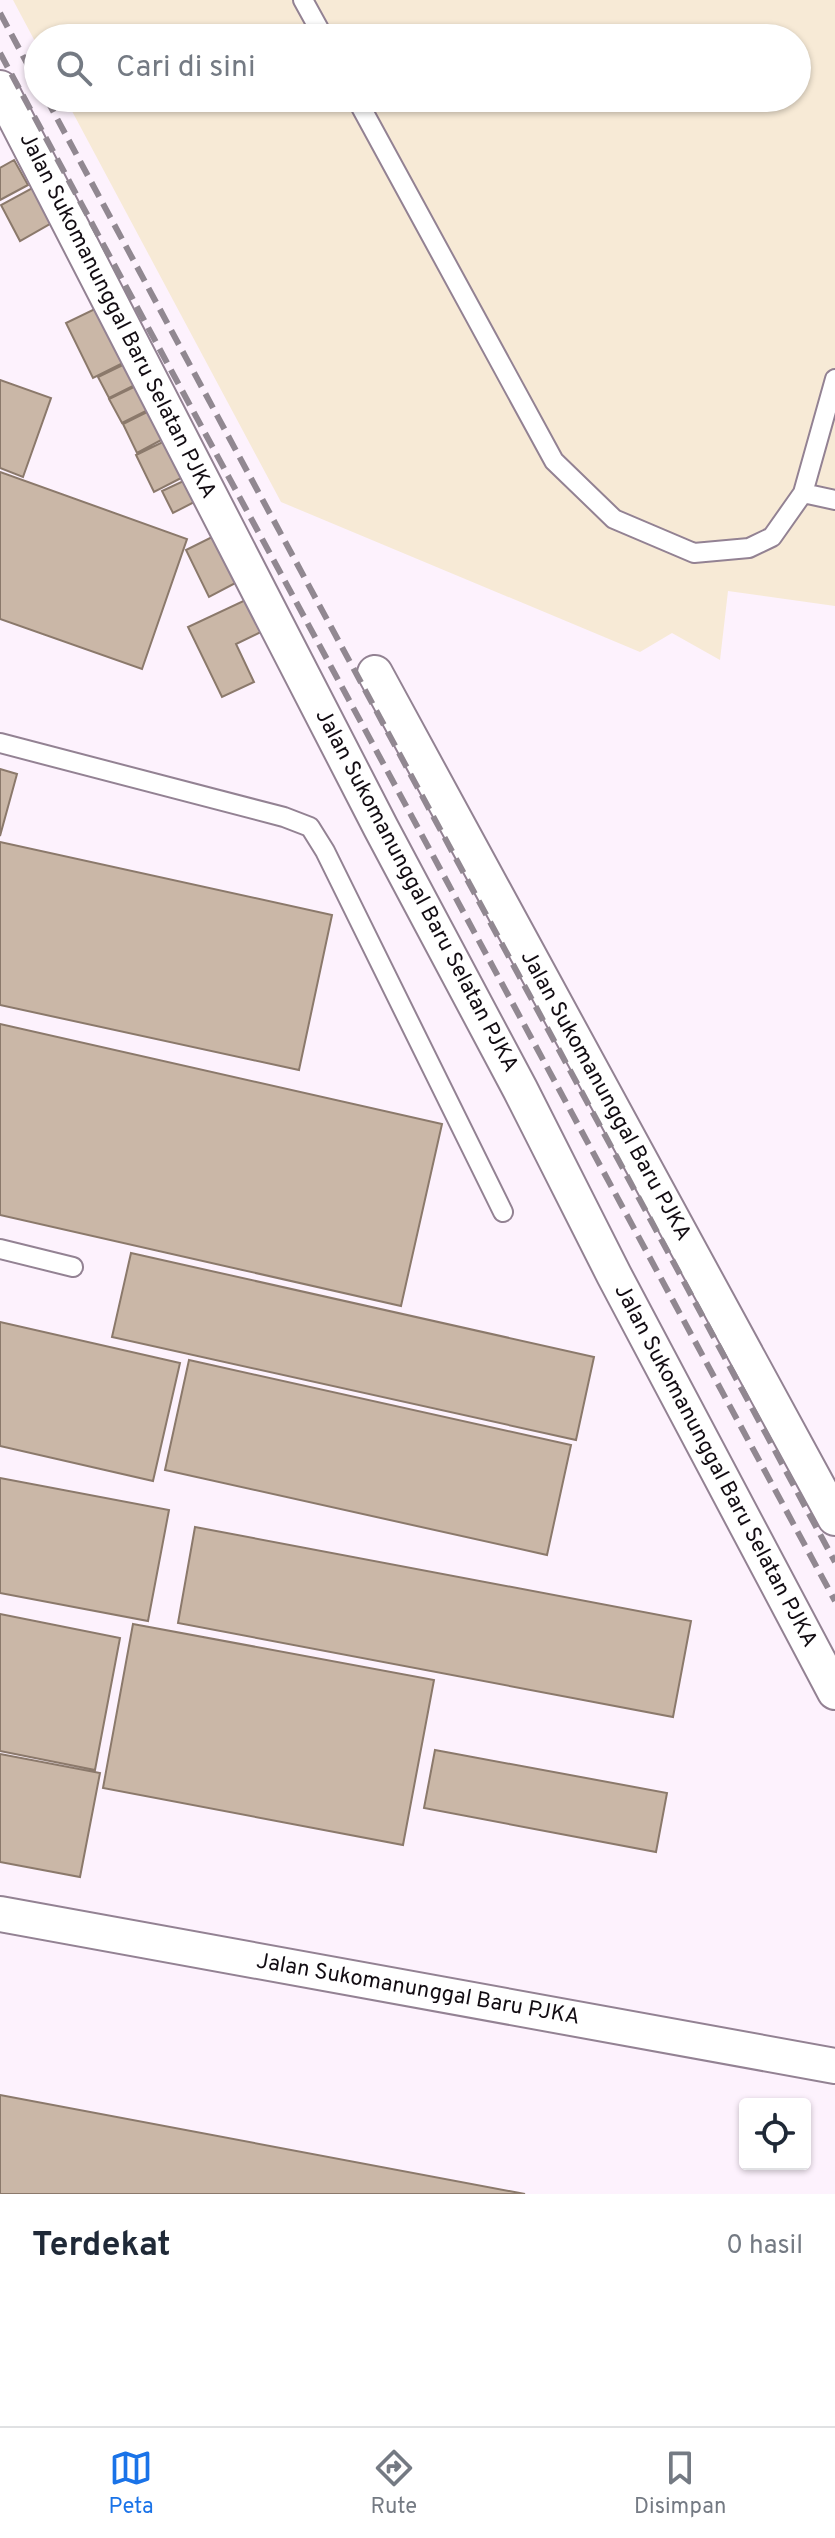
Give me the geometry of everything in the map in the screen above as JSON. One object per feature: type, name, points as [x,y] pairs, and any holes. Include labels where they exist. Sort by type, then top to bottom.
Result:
[{"type":"street","name":"Jalan Sukomanunggal Baru Selatan PJKA","points":[[0,88],[381,828],[835,1692]]},
{"type":"street","name":"Jalan Sukomanunggal Baru PJKA","points":[[375,673],[835,1518]]},
{"type":"street","name":"Jalan Sukomanunggal Baru PJKA","points":[[0,1914],[835,2066]]},
{"type":"lane","points":[[303,0],[316,24]]},
{"type":"lane","points":[[364,112],[554,461],[614,519],[694,553],[749,548],[772,537],[803,493],[835,379]]},
{"type":"lane","points":[[803,493],[835,500]]},
{"type":"lane","points":[[0,743],[284,817],[310,827],[325,851],[503,1212]]},
{"type":"lane","points":[[0,1249],[73,1267]]},
{"type":"shaded area","points":[[13,0],[835,0],[835,606],[728,591],[720,660],[672,633],[640,652],[281,502],[72,112],[811,112],[811,24],[26,24]]},
{"type":"building","points":[[14,160],[28,185],[0,200],[0,168]]},
{"type":"building","points":[[36,186],[55,221],[20,241],[1,205]]},
{"type":"building","points":[[101,306],[129,360],[93,378],[66,323]]},
{"type":"building","points":[[131,361],[141,382],[109,398],[98,377]]},
{"type":"building","points":[[0,380],[51,398],[23,477],[0,468]]},
{"type":"building","points":[[140,384],[152,408],[122,423],[109,399]]},
{"type":"building","points":[[151,410],[165,438],[137,453],[123,424]]},
{"type":"building","points":[[171,438],[189,474],[154,492],[136,455]]},
{"type":"building","points":[[0,472],[187,539],[142,669],[0,619]]},
{"type":"building","points":[[192,477],[202,498],[173,513],[162,491]]},
{"type":"building","points":[[220,533],[243,579],[209,597],[186,550]]},
{"type":"building","points":[[254,596],[269,628],[236,644],[254,682],[222,697],[188,627]]},
{"type":"building","points":[[0,769],[17,774],[0,836]]},
{"type":"building","points":[[0,842],[332,915],[299,1070],[0,1005]]},
{"type":"building","points":[[0,1024],[442,1124],[401,1306],[0,1215]]},
{"type":"building","points":[[131,1253],[594,1357],[576,1440],[112,1337]]},
{"type":"building","points":[[0,1322],[180,1363],[153,1481],[0,1446]]},
{"type":"building","points":[[189,1360],[571,1445],[547,1555],[165,1470]]},
{"type":"building","points":[[0,1478],[169,1510],[148,1621],[0,1593]]},
{"type":"building","points":[[195,1527],[691,1621],[673,1717],[178,1623]]},
{"type":"building","points":[[0,1614],[120,1638],[95,1770],[0,1751]]},
{"type":"building","points":[[133,1624],[434,1680],[403,1845],[103,1788]]},
{"type":"building","points":[[435,1750],[667,1793],[656,1852],[424,1808]]},
{"type":"building","points":[[0,1754],[100,1773],[80,1877],[0,1862]]},
{"type":"building","points":[[0,2095],[525,2194],[0,2194]]},
{"type":"railway","points":[[0,13],[24,58]]},
{"type":"railway","points":[[0,53],[24,97]]},
{"type":"railway","points":[[32,112],[835,1601]]},
{"type":"railway","points":[[54,112],[835,1562]]}]
